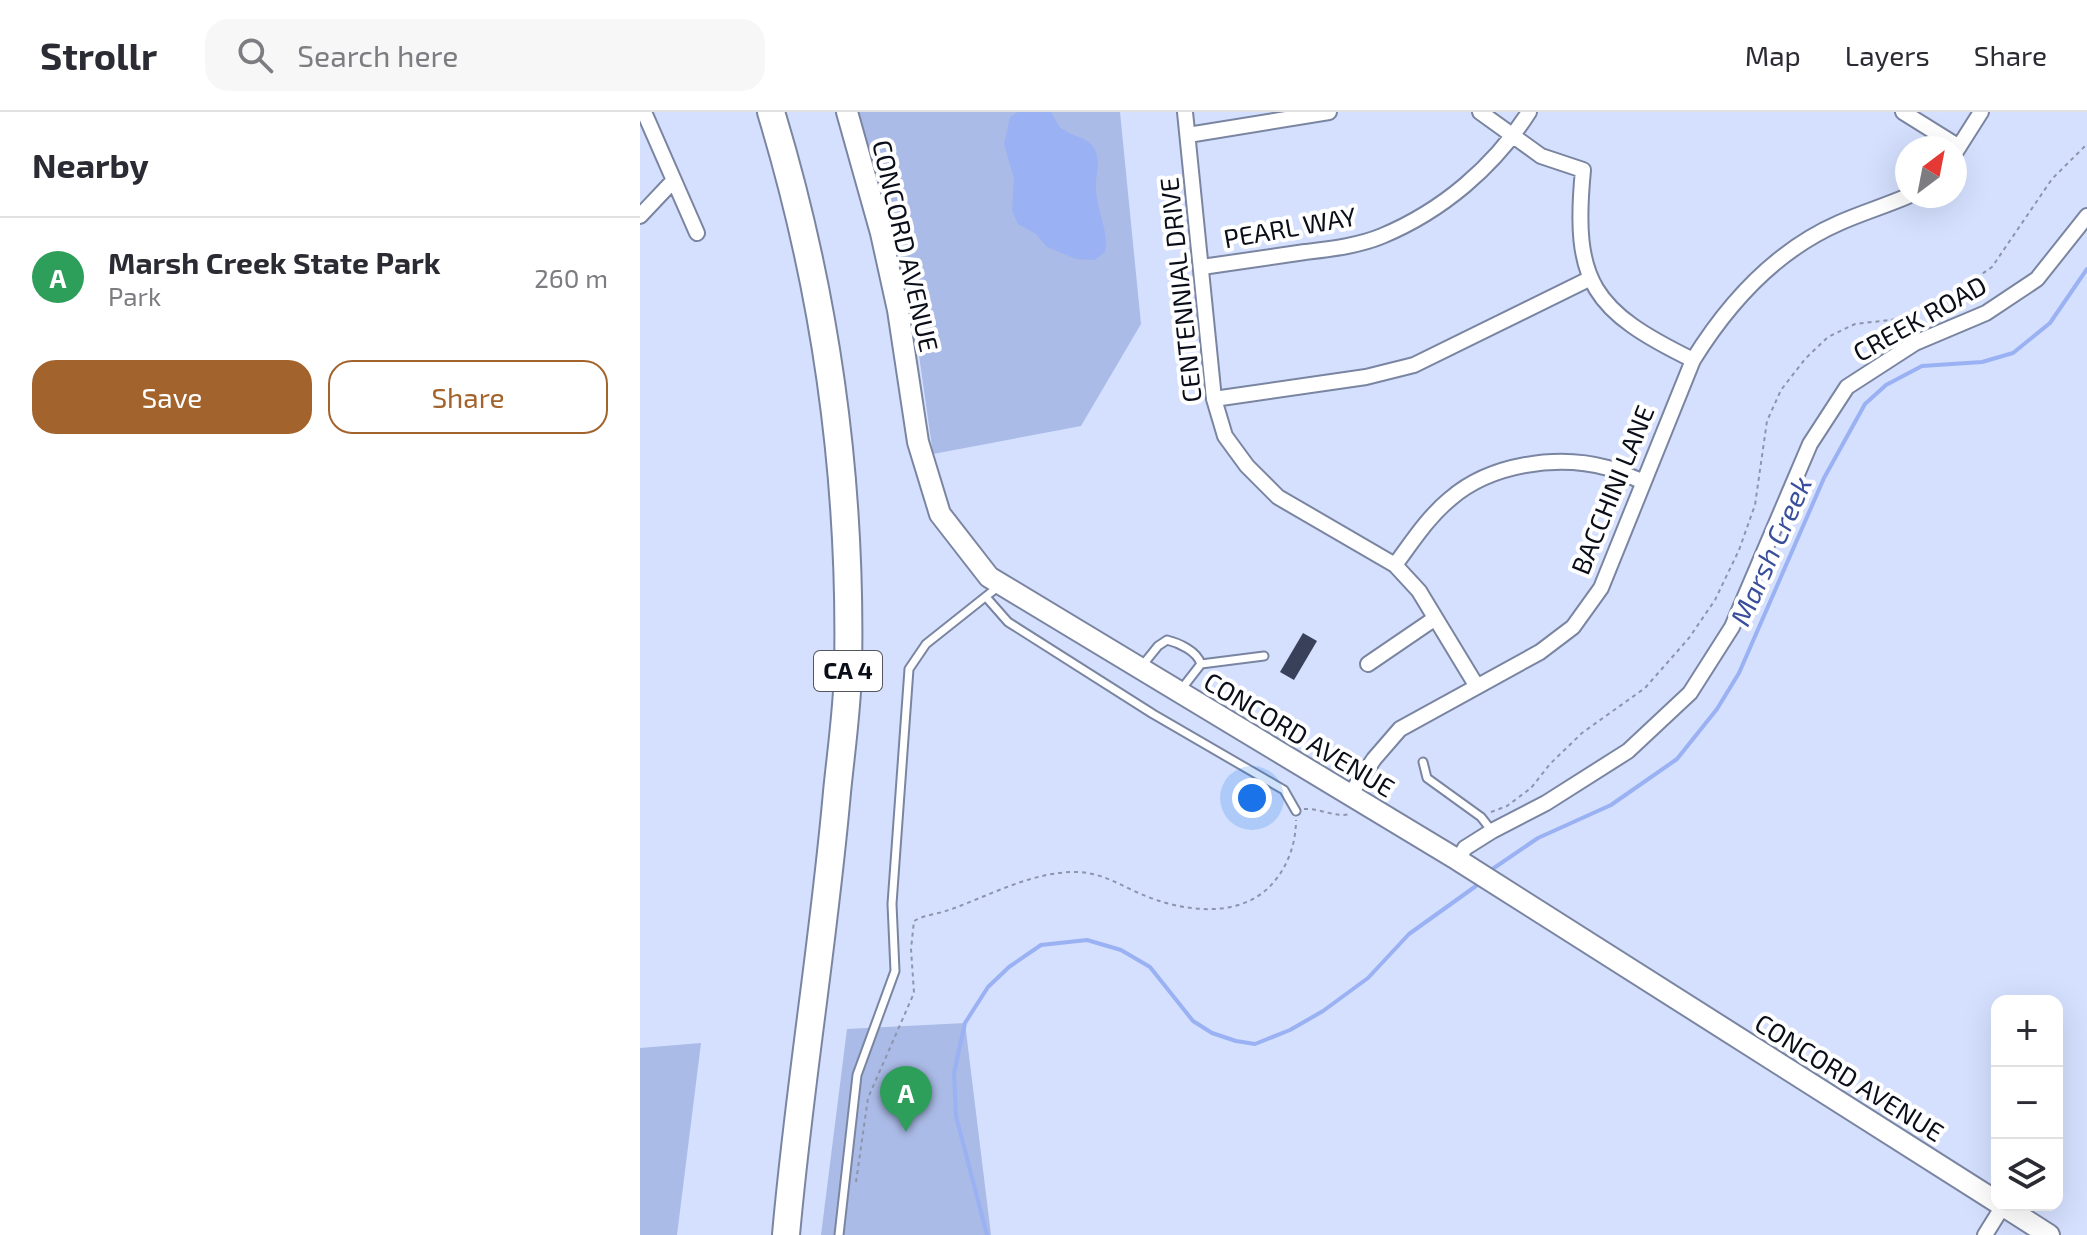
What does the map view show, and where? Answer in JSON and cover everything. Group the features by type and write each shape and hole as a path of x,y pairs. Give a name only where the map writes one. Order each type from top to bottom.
{"highway":[{"name":"CA 4","path":"771,112 799,213 826,342 843,474 848,600 848,675 830,870 786,1235"}],"street":[{"path":"644,112 697,233"},
{"name":"CONCORD AVENUE","path":"847,112 881,233 898,310 918,442 940,514 989,577 993,591 1139,669 1351,804 1458,860 1991,1198"},
{"name":"CENTENNIAL DRIVE","path":"1185,112 1214,399 1225,436 1247,466 1278,497 1395,565 1419,591 1476,685"},
{"path":"1188,135 1329,112"},
{"path":"1480,112 1541,156 1583,170 1580,234 1589,279 1607,305 1629,326 1693,360"},
{"name":"PEARL WAY","path":"1202,267 1346,246 1381,237 1422,216 1465,187 1513,137 1529,112"},
{"path":"1903,112 1937,136"},
{"path":"1966,136 1981,112"},
{"path":"640,216 674,180"},
{"name":"BACCHINI LANE","path":"1351,804 1374,759 1400,729 1540,652 1573,627 1601,588 1693,360 1714,326 1756,277 1792,249 1839,223 1895,201"},
{"name":"CREEK ROAD","path":"1458,860 1465,848 1546,803 1628,751 1690,693 1732,627 1810,444 1847,387 1915,343 1986,313 2037,279 2087,216"},
{"path":"1214,399 1366,377 1414,365 1589,279"},
{"path":"1395,565 1427,522 1450,498 1477,479 1539,463 1571,462 1607,468 1642,481"},
{"path":"1368,664 1434,619"},
{"path":"1985,1235 1997,1211"},
{"name":"CONCORD AVENUE","path":"2012,1211 2049,1235"}],"lane":[{"path":"839,1235 857,1075 895,971 892,904 909,669 926,644 993,591 1008,622 1153,714 1284,790 1296,811"},
{"path":"1139,669 1167,640 1192,652 1201,664"},
{"path":"1178,692 1201,664 1264,656"},
{"path":"1423,762 1427,778 1481,817 1492,831"}],"path":[{"path":"855,1189 868,1098 914,993 911,949 914,921 1045,873 1081,872 1112,879 1142,895 1186,907 1218,909 1241,905 1255,899 1282,872 1291,851 1296,811 1318,808 1341,816 1351,804"}],"shaded area":[{"path":"858,112 1120,112 1141,324 1081,426 933,454 909,285"},
{"path":"1018,112 1051,112 1061,128 1090,143 1096,152 1097,198 1106,244 1105,252 1094,260 1076,259 1047,247 1036,234 1018,224 1012,211 1014,179 1004,144 1010,117"},
{"path":"965,1023 991,1235 821,1235 847,1029"},
{"path":"701,1043 677,1235 640,1235 640,1048"}],"building":[{"path":"1303,633 1317,641 1294,680 1280,672"}],"waterway":[{"name":"Marsh Creek","path":"1491,870 1538,838 1611,805 1677,759 1717,709 1739,673 1824,478 1865,404 1886,385 1922,366 1982,362 2013,353 2050,323 2087,269"},
{"name":"Marsh Creek","path":"987,1235 956,1116 954,1073 965,1023 988,987 1009,967 1041,945 1087,940 1121,950 1150,967 1193,1021 1212,1033 1255,1044 1290,1030 1323,1011 1368,978 1409,934 1476,886"}],"place":[{"name":"Marsh Creek State Park","path":"906,1132"}]}
